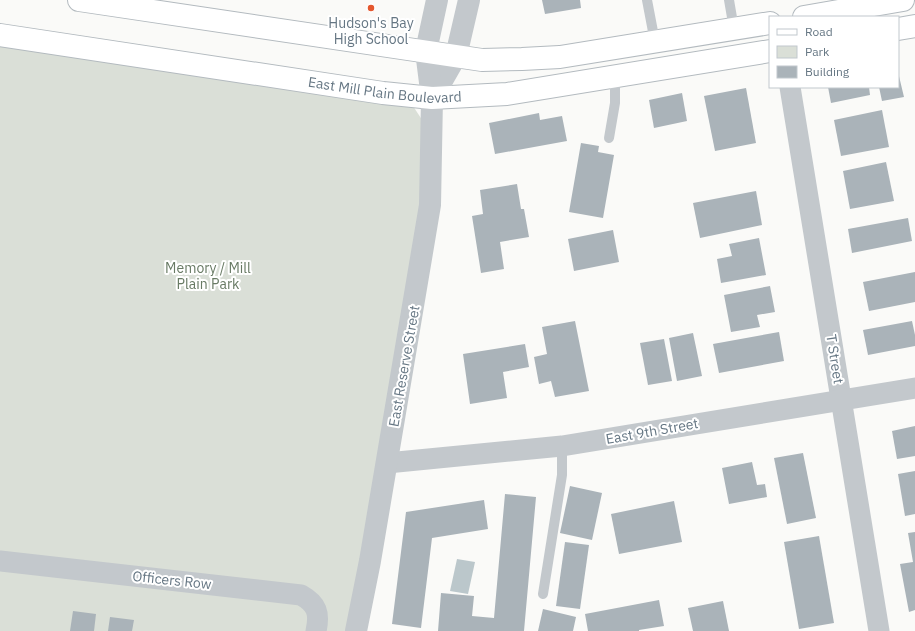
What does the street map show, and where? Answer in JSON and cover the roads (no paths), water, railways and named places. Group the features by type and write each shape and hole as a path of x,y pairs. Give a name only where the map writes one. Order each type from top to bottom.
{"main road":[{"path":"79,0 482,60 560,57 769,23"},
{"path":"807,16 842,5 903,0"},
{"path":"899,29 915,26"},
{"name":"East Mill Plain Boulevard","path":"0,35 376,92 432,98 507,94 769,51"}],"street":[{"name":"East Reserve Street","path":"356,631 387,463 430,204 432,98 426,51 437,0"},
{"name":"East Reserve Street","path":"432,98 456,56 468,0"},
{"name":"T Street","path":"790,88 879,631"},
{"name":"East 9th Street","path":"387,463 562,446 915,388"},
{"name":"Officers Row","path":"0,561 301,595 310,600 317,610 318,624 316,631"}],"lane":[{"path":"648,0 655,42"},
{"path":"728,0 734,29"},
{"path":"609,138 615,103 615,77"},
{"path":"543,594 562,475 562,446"}],"place":[{"name":"Hudson's Bay High School","path":"371,8"}],"park label":[{"name":"Memory / Mill Plain Park","path":"208,276"}]}
